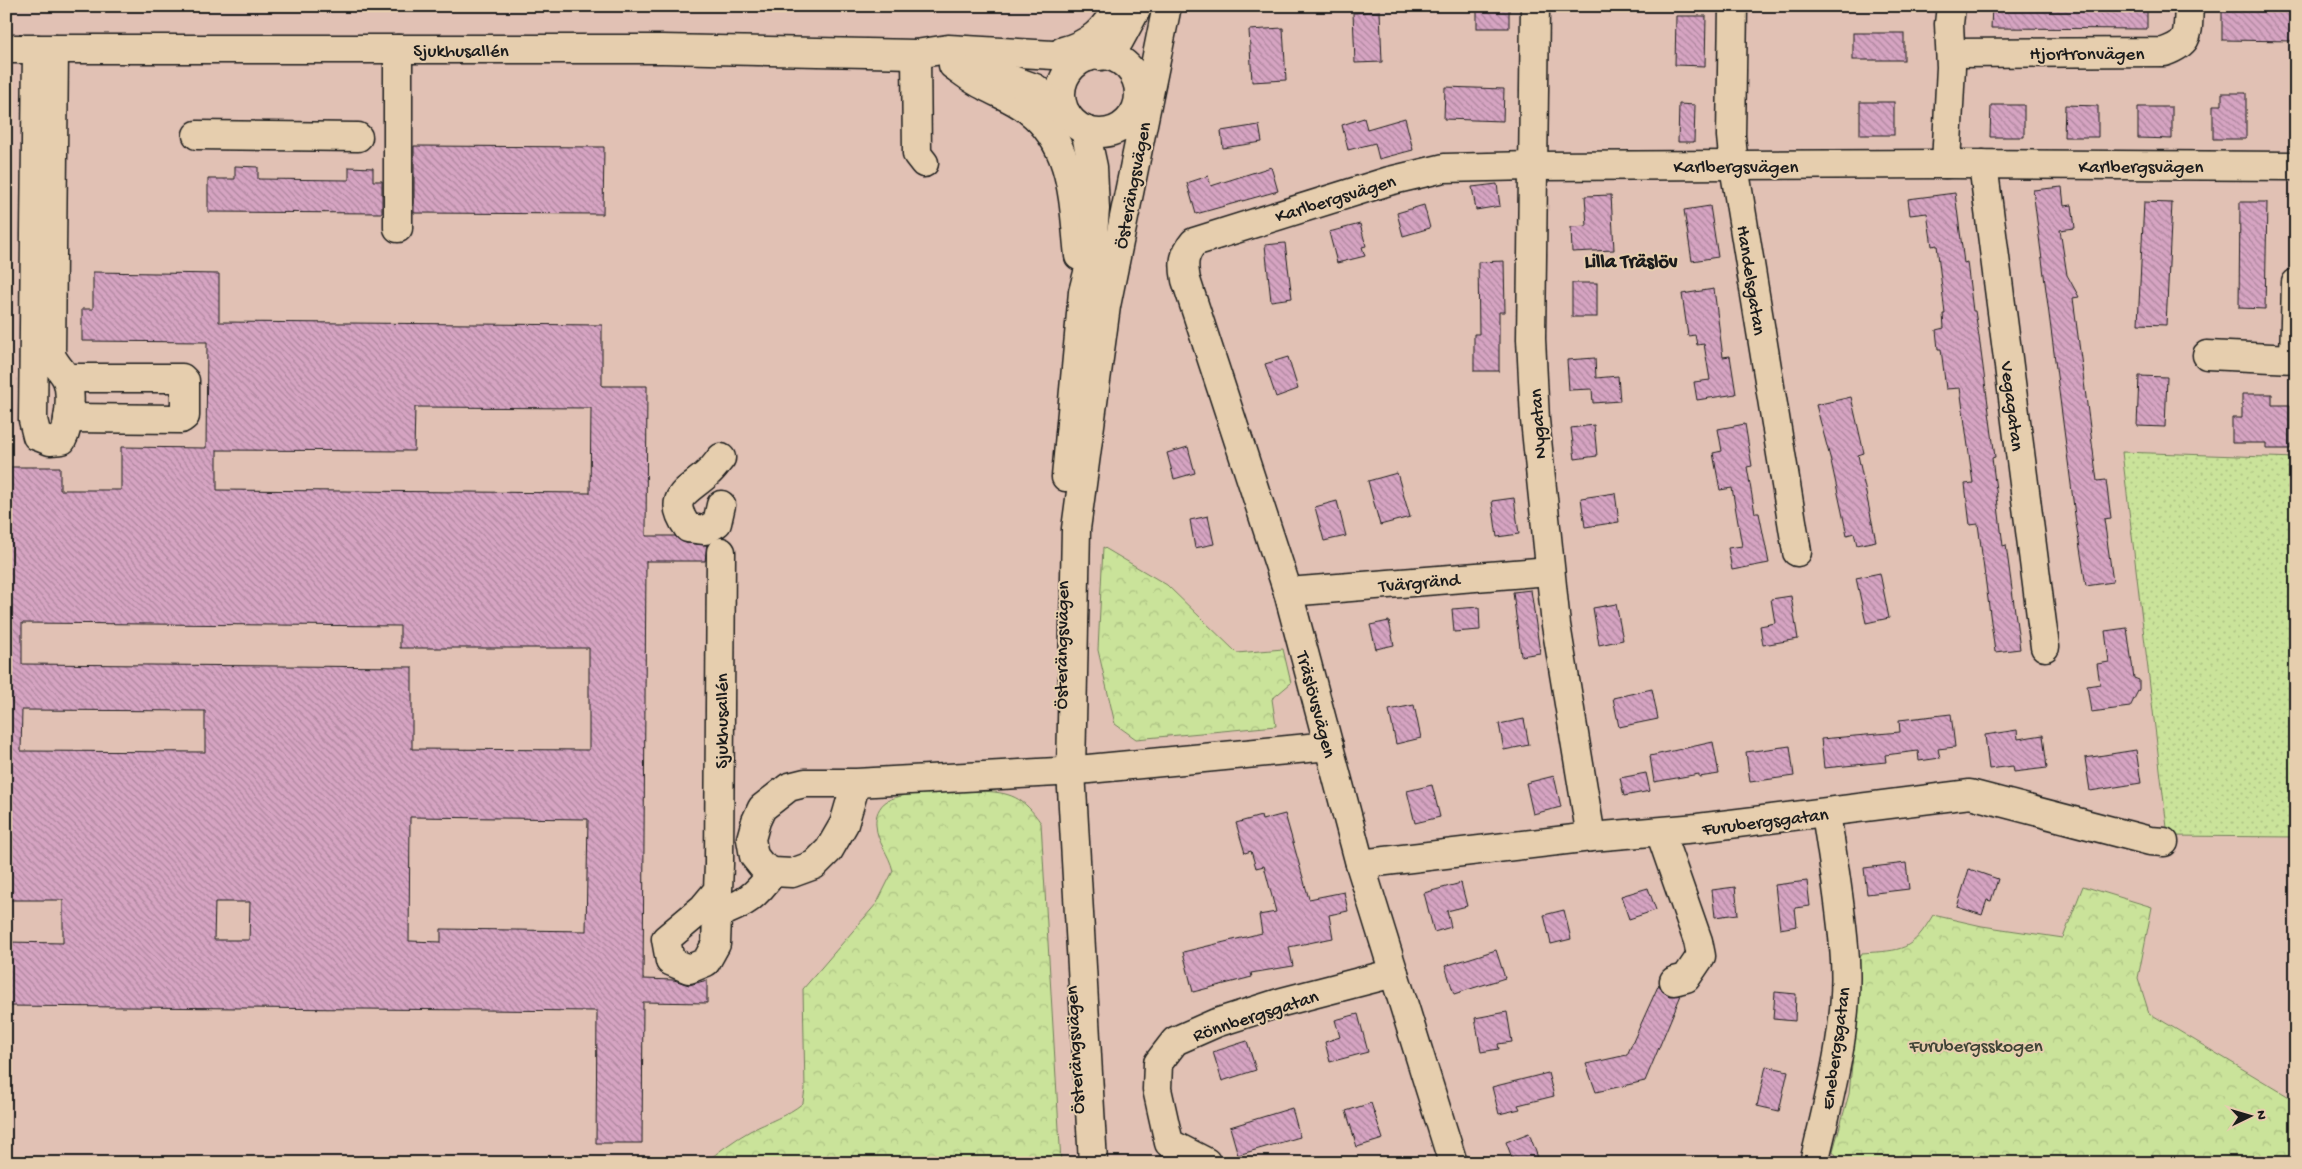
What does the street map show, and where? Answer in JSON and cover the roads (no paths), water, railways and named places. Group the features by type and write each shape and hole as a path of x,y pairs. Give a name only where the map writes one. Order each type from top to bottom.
{"street":[{"path":"1046,55 1074,48 1095,38 1103,30 1117,6"},
{"path":"1076,122 1062,100 1063,82 1073,67 1119,42 1138,6"},
{"name":"Nygatan","path":"1535,6 1531,339 1534,420 1556,625 1592,837"},
{"name":"Handelsgatan","path":"1733,6 1731,136 1734,166 1797,552"},
{"path":"1946,164 1951,6"},
{"name":"Hjortronvägen","path":"1951,53 2164,52 2180,46 2187,36 2189,6"},
{"name":"Österängsvägen","path":"1093,1163 1064,772 1076,529 1106,306 1166,9"},
{"name":"Sjukhusallén","path":"6,49 662,49 916,54"},
{"path":"46,49 51,355 55,365 67,378 68,418 68,428 62,440 50,441 37,436 33,420 46,49"},
{"path":"398,49 398,228"},
{"path":"948,49 1115,58 1127,66 1136,79 1135,105 1126,123 1111,132 1093,133 1076,122 1035,88 986,70 953,65 916,54 948,49"},
{"path":"916,54 917,154 924,163"},
{"name":"Österängsvägen","path":"1106,306 1109,217 1118,165 1135,105 1155,64"},
{"path":"953,65 983,86 1028,109 1044,123 1064,155 1070,174 1083,292"},
{"name":"Österängsvägen","path":"1076,122 1093,167 1095,209 1091,261 1083,292 1064,513 1064,772 1080,1163"},
{"path":"197,136 358,137"},
{"name":"Karlbergsvägen","path":"1189,248 1194,242 1210,235 1425,171 1483,166 1946,164 2296,166"},
{"name":"Vegagatan","path":"1983,164 2045,647"},
{"name":"Träslövsvägen","path":"1189,248 1183,264 1186,280 1288,592 1360,864 1453,1163"},
{"path":"2206,356 2294,358 2296,283"},
{"path":"67,378 182,378 185,381 184,416 181,419 68,418"},
{"path":"721,458 709,473 687,488 680,498 679,515 688,528 705,530 717,523 721,505"},
{"name":"Sjukhusallén","path":"721,552 717,902 739,906 758,893 773,872"},
{"name":"Tvärgränd","path":"1288,592 1550,571"},
{"path":"856,783 844,824 829,850 814,865 792,873 773,872 762,866 754,856 751,839 762,808 789,787 805,783 856,783 1064,772 1329,746"},
{"name":"Furubergsgatan","path":"1360,864 1592,837 1660,832 1970,794 2150,841 2164,842"},
{"name":"Enebergsgatan","path":"1814,1163 1830,1094 1843,1018 1845,961 1826,812"},
{"path":"1660,832 1698,941 1701,956 1686,978 1674,982"},
{"name":"Rönnbergsgatan","path":"1206,1162 1169,1143 1157,1089 1158,1063 1175,1041 1216,1024 1282,1002 1394,973"}],"district":[{"name":"Lilla Träslöv","path":"1631,260"}],"park label":[{"name":"Furubergsskogen","path":"1976,1044"}]}
